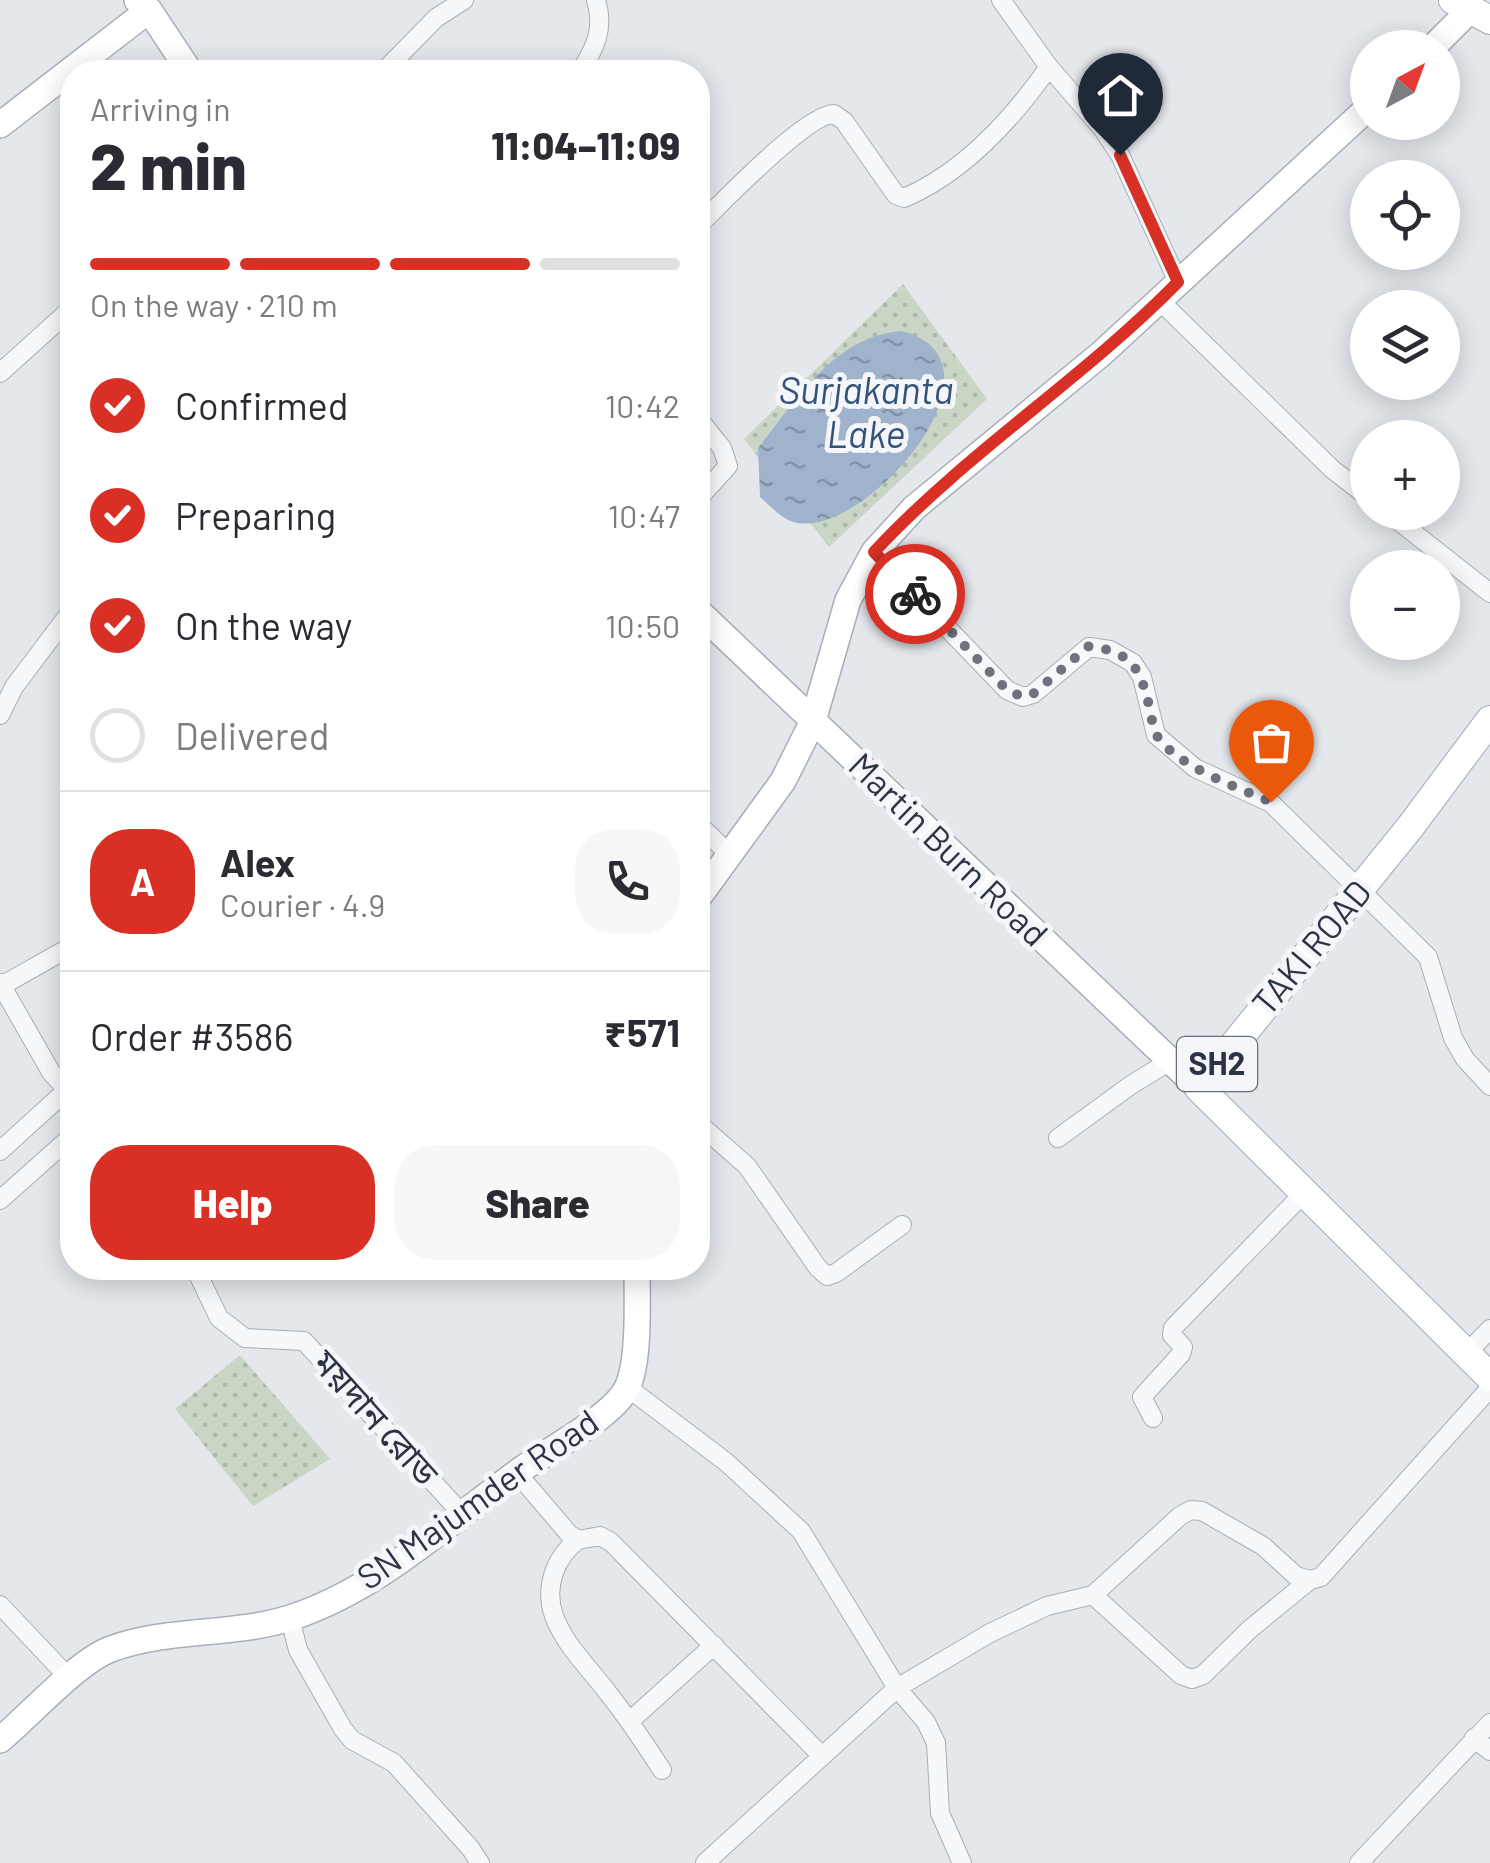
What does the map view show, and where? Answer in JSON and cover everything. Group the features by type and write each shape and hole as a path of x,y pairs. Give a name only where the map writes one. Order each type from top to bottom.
{"main road":[{"path":"79,60 149,3 183,60"},
{"path":"1450,30 1471,10"},
{"path":"0,125 60,76"},
{"path":"710,883 783,781 813,721 848,600 874,552 914,508 1160,301 1350,124"},
{"name":"Martin Burn Road","path":"710,622 1199,1088"},
{"name":"TAKI ROAD","path":"1199,1088 1362,889 1490,720"},
{"name":"SH2","path":"1199,1088 1490,1377"},
{"name":"SN Majumder Road","path":"0,1740 108,1650 290,1618 369,1580 464,1516 517,1473 606,1411 628,1386 637,1280"}],"street":[{"path":"396,60 436,18 464,0"},
{"path":"587,60 598,40 596,0"},
{"path":"1001,0 1120,155 1178,282"},
{"path":"710,215 802,128 825,114 834,114 844,121 896,195 904,198 923,190 985,141 1026,101 1049,67"},
{"path":"1160,301 1350,483"},
{"path":"0,374 60,319"},
{"path":"710,433 722,448 728,466 710,486"},
{"path":"1410,530 1490,593"},
{"path":"874,552 1007,690 1023,697 1033,694 1089,646 1110,650 1133,663 1142,677 1156,735 1195,768 1271,802 1428,957 1453,1038 1472,1068 1490,1086"},
{"path":"0,715 14,687 60,626"},
{"path":"710,836 731,856"},
{"path":"60,952 1,984 60,1082"},
{"path":"1058,1138 1170,1061"},
{"path":"0,1151 60,1101"},
{"path":"710,1134 747,1166 827,1276 902,1225"},
{"path":"0,1200 60,1147"},
{"path":"1152,1418 1142,1397 1181,1354 1183,1347 1172,1334 1173,1328 1304,1194"},
{"name":"ময়দান রোড","path":"201,1280 220,1318 245,1338 304,1342 464,1516"},
{"path":"1466,1354 1490,1329"},
{"path":"628,1386 726,1462 801,1531 897,1688 926,1722 936,1743 940,1813 962,1863"},
{"path":"1094,1595 1181,1675 1192,1679 1203,1674 1250,1629 1310,1580 1321,1577 1490,1388"},
{"path":"517,1473 578,1540"},
{"path":"705,1863 897,1688 1046,1606 1094,1595 1191,1510 1202,1511 1262,1546 1296,1576 1310,1580"},
{"path":"662,1770 553,1614 554,1565 563,1551 578,1540 600,1536 611,1542 822,1756"},
{"path":"0,1605 70,1678"},
{"path":"290,1618 298,1650 343,1730 352,1740 394,1763 472,1849 480,1863"},
{"path":"630,1720 714,1646"},
{"path":"1359,1863 1490,1723"},
{"path":"1474,1738 1490,1752"}],"green space":[{"name":"Surjakanta Lake","path":"903,284 987,399 829,547 744,439"},
{"path":"240,1355 330,1459 253,1506 175,1409"}],"water":[{"name":"Surjakanta Lake","path":"901,331 933,348 944,374 939,407 920,442 893,475 861,502 827,519 797,523 777,513 760,497 758,448 802,391 836,358 855,345"}],"way so far":[{"path":"915,594 1007,690 1023,697 1033,694 1089,646 1110,650 1133,663 1142,677 1156,735 1195,768 1271,802"}],"route":[{"path":"915,594 874,552 914,508 1101,354 1178,282 1120,155"}]}
